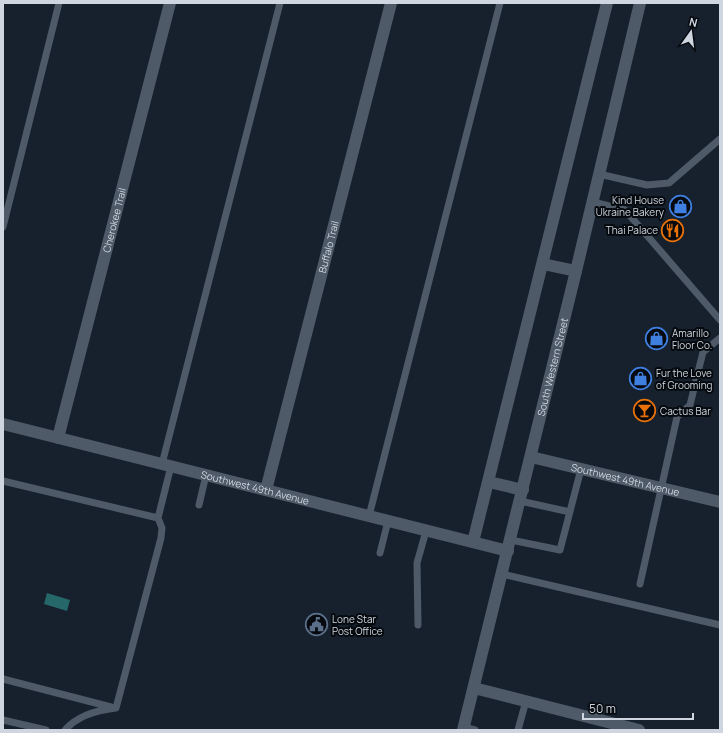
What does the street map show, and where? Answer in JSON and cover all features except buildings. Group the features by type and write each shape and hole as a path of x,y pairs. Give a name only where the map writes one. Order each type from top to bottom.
{"street":[{"name":"Cherokee Trail","path":"58,438 170,3"},
{"name":"Buffalo Trail","path":"266,490 391,3"},
{"path":"473,542 607,3"},
{"name":"South Western Street","path":"467,729 474,688 640,3"},
{"path":"543,264 576,272"},
{"name":"Southwest 49th Avenue","path":"3,424 426,531 473,542 509,545"},
{"name":"Southwest 49th Avenue","path":"531,457 720,502"},
{"path":"489,482 522,495"},
{"path":"474,688 639,730"}],"lane":[{"path":"3,227 59,3"},
{"path":"116,708 161,538 162,528 158,518 167,465 280,3"},
{"path":"369,516 500,3"},
{"path":"599,174 647,185 669,183 720,139"},
{"path":"593,202 625,210 720,320"},
{"path":"640,584 677,417 690,405 703,352 720,338"},
{"path":"509,545 560,550 580,469"},
{"path":"199,505 206,475"},
{"path":"3,481 158,518"},
{"path":"522,495 570,512"},
{"path":"380,553 388,521"},
{"path":"418,625 419,602 417,563 426,531"},
{"path":"502,574 720,625"},
{"path":"3,679 116,708"},
{"path":"518,730 526,701"},
{"path":"65,730 69,725 87,714 116,708"},
{"path":"3,720 46,730"}],"shaded area":[{"path":"47,593 70,600 67,611 44,604"}],"place":[{"name":"Kind House Ukraine Bakery","path":"680,206"},
{"name":"Thai Palace","path":"673,230"},
{"name":"Amarillo Floor Co.","path":"657,339"},
{"name":"Fur the Love of Grooming","path":"640,379"},
{"name":"Cactus Bar","path":"644,411"},
{"name":"Lone Star Post Office","path":"317,625"}]}
